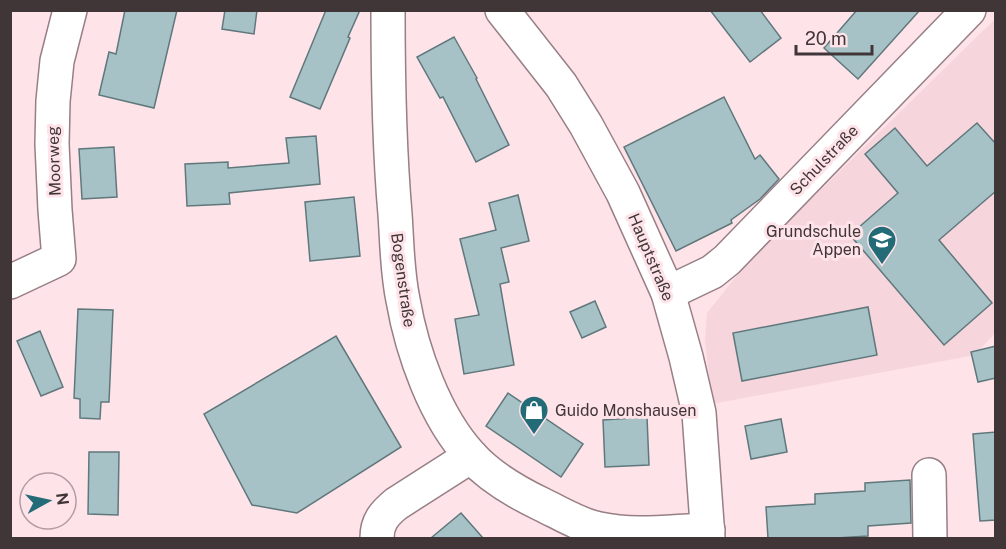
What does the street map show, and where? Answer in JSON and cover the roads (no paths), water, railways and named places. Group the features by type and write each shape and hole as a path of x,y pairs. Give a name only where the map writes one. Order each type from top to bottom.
{"street":[{"name":"Moorweg","path":"10,282 59,259 52,144 53,101 57,61 70,10"},
{"name":"Bogenstraße","path":"388,10 390,154 402,298 410,334 430,390 458,440 471,456 503,483 577,522 597,529 622,533 649,534 687,531 708,534"},
{"name":"Hauptstraße","path":"502,10 561,85 586,125 623,194 668,293 699,413 708,534"},
{"name":"Schulstraße","path":"668,293 712,272 727,260 969,10"},
{"path":"376,538 380,521 385,513 471,456"},
{"path":"929,475 930,538"}],"place":[{"name":"Grundschule Appen","path":"882,266"},
{"name":"Guido Monshausen","path":"534,436"}]}
